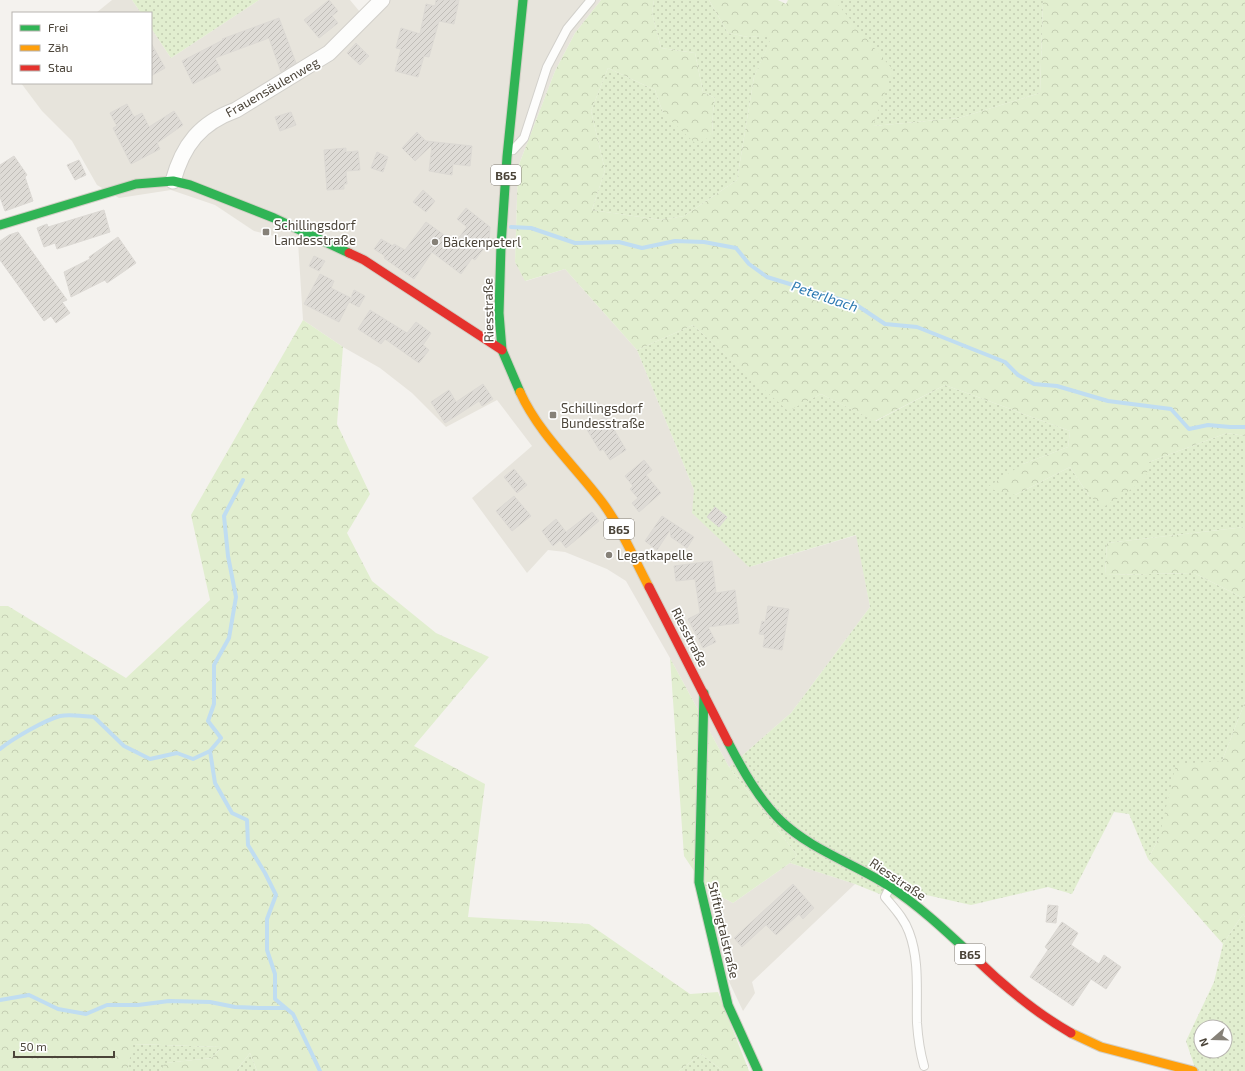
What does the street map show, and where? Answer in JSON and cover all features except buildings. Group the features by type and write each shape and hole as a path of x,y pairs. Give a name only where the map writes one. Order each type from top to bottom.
{"main road":[{"name":"Riesstraße","path":"523,0 507,157 501,246 499,313 502,350 520,392 537,422 603,503 620,530 721,729 744,770 765,802 781,820 801,836 867,873 890,888 922,912 1018,998 1044,1018 1073,1035 1096,1045 1192,1071"},
{"path":"0,225 136,184 173,181 190,185 274,218 364,260 502,350"},
{"name":"Stiftingtalstraße","path":"704,693 699,882 728,1005 758,1071"}],"street":[{"name":"Frauensäulenweg","path":"173,181 178,162 191,140 200,131 223,115 236,110 330,53 382,0"}],"lane":[{"path":"507,157 524,138 547,67 567,29 591,0"},
{"path":"890,888 885,897 902,919 909,932 913,947 916,966 919,1046 924,1066"}],"shaded area":[{"path":"112,0 132,0 140,12 97,12"},
{"path":"259,0 350,0 360,12 375,0 601,0 575,33 555,71 518,167 515,262 526,281 565,269 637,350 694,490 749,567 857,535 870,607 791,713 729,767 626,581 607,569 565,552 548,550 527,573 472,498 532,446 497,400 446,427 412,393 380,368 343,347 303,320 298,242 254,231 215,205 171,190 119,198 97,185 72,141 42,111 22,84 152,84 152,30 171,58"},
{"path":"790,863 855,884 752,982 755,993 743,1011 724,971 706,889 733,903"}],"green space":[{"path":"132,0 259,0 171,58 152,30 152,12 140,12"},
{"path":"601,0 654,0 652,13 661,48 695,53 703,92 715,98 712,135 697,145 663,113 655,90 608,68 591,111 605,170 592,210 661,220 684,216 737,180 754,77 772,36 748,37 728,33 709,0 778,0 786,4 788,0 834,0 893,70 873,126 959,118 1040,93 1043,0 1245,0 1245,436 1227,433 1149,462 1146,479 1105,506 1089,496 1070,467 1015,495 986,488 1023,464 1068,447 1070,431 945,385 875,421 821,394 788,411 693,325 637,350 565,269 525,281 515,262 518,167 555,71 575,33"},
{"path":"654,0 709,0 728,33 748,37 773,35 754,77 737,180 684,216 661,220 592,210 605,170 591,111 608,68 655,90 663,113 712,135 715,98 703,92 695,53 661,48 652,13"},
{"path":"834,0 1043,0 1040,93 959,118 873,126"},
{"path":"303,320 343,347 337,424 370,494 347,533 372,581 436,633 489,657 414,746 485,784 468,917 589,924 690,994 718,992 749,1071 723,1071 701,1054 679,1071 257,1071 250,1053 236,1071 160,1071 165,1063 212,1058 221,1047 133,1044 127,1071 0,1071 0,606 8,606 126,678 210,600 191,515"},
{"path":"693,325 788,410 821,394 876,421 945,385 1070,431 1068,447 1023,464 1015,495 1070,467 1089,496 1149,462 1227,433 1245,436 1245,527 1107,543 1105,575 1194,573 1245,599 1245,702 1222,761 1159,838 1148,859 1129,814 1114,812 1072,894 1048,887 971,905 922,894 892,899 855,884 790,863 797,855 729,767 791,713 870,607 856,535 749,567 692,513 694,490 637,350"},
{"path":"1245,527 1245,599 1194,573 1105,575 1107,543"},
{"path":"670,658 729,767 797,855 790,863 733,903 706,889 684,856"},
{"path":"1245,702 1245,917 1243,914 1223,944 1148,859 1159,838 1176,764 1222,761"},
{"path":"1243,914 1245,917 1245,1071 1196,1071 1186,1041 1193,1026 1193,1059 1233,1059 1233,1019 1196,1019 1214,982 1223,944"},
{"path":"132,1044 221,1047 212,1058 166,1063 160,1071 127,1071"},
{"path":"250,1053 257,1071 236,1071"},
{"path":"701,1054 723,1071 679,1071"}],"waterway":[{"name":"Peterlbach","path":"511,227 531,228 575,243 619,242 642,248 675,241 704,242 736,248 749,264 767,277 855,304 885,324 917,327 1005,362 1018,375 1034,384 1057,386 1108,401 1171,409 1189,429 1208,425 1245,427"},
{"path":"0,749 20,735 46,721 64,715 72,715 94,717 124,746 150,759 177,753 193,759 210,751 221,738 208,721 214,704 214,665 229,638 236,597 228,556 224,516 243,480"},
{"path":"210,751 215,783 232,813 247,820 248,845 276,895 267,919 267,950 275,974 275,999 293,1014 320,1071"},
{"path":"0,1000 29,995 58,1009 86,1014 107,1005 138,1005 169,1001 210,1002 235,1007 285,1008"}],"traffic: fast":[{"path":"520,392 502,350 499,313 501,246 507,157 523,0"},
{"path":"0,225 136,184 173,181 190,185 274,218 349,253"},
{"path":"704,693 699,882 728,1005 758,1071"},
{"path":"728,742 758,793 780,820 792,831 805,840 901,894 934,921 977,960"}],"traffic: slow":[{"path":"520,392 537,422 547,436 592,489 609,512 649,587"},
{"path":"1071,1033 1101,1047 1193,1071"}],"traffic: jam":[{"path":"349,253 364,260 502,350"},
{"path":"649,587 728,742"},
{"path":"977,960 1022,1000 1071,1033"}],"place":[{"name":"Schillingsdorf Landesstraße","path":"266,232"},
{"name":"Bäckenpeterl","path":"435,242"},
{"name":"Schillingsdorf Bundesstraße","path":"553,415"},
{"name":"Legatkapelle","path":"609,555"}]}
